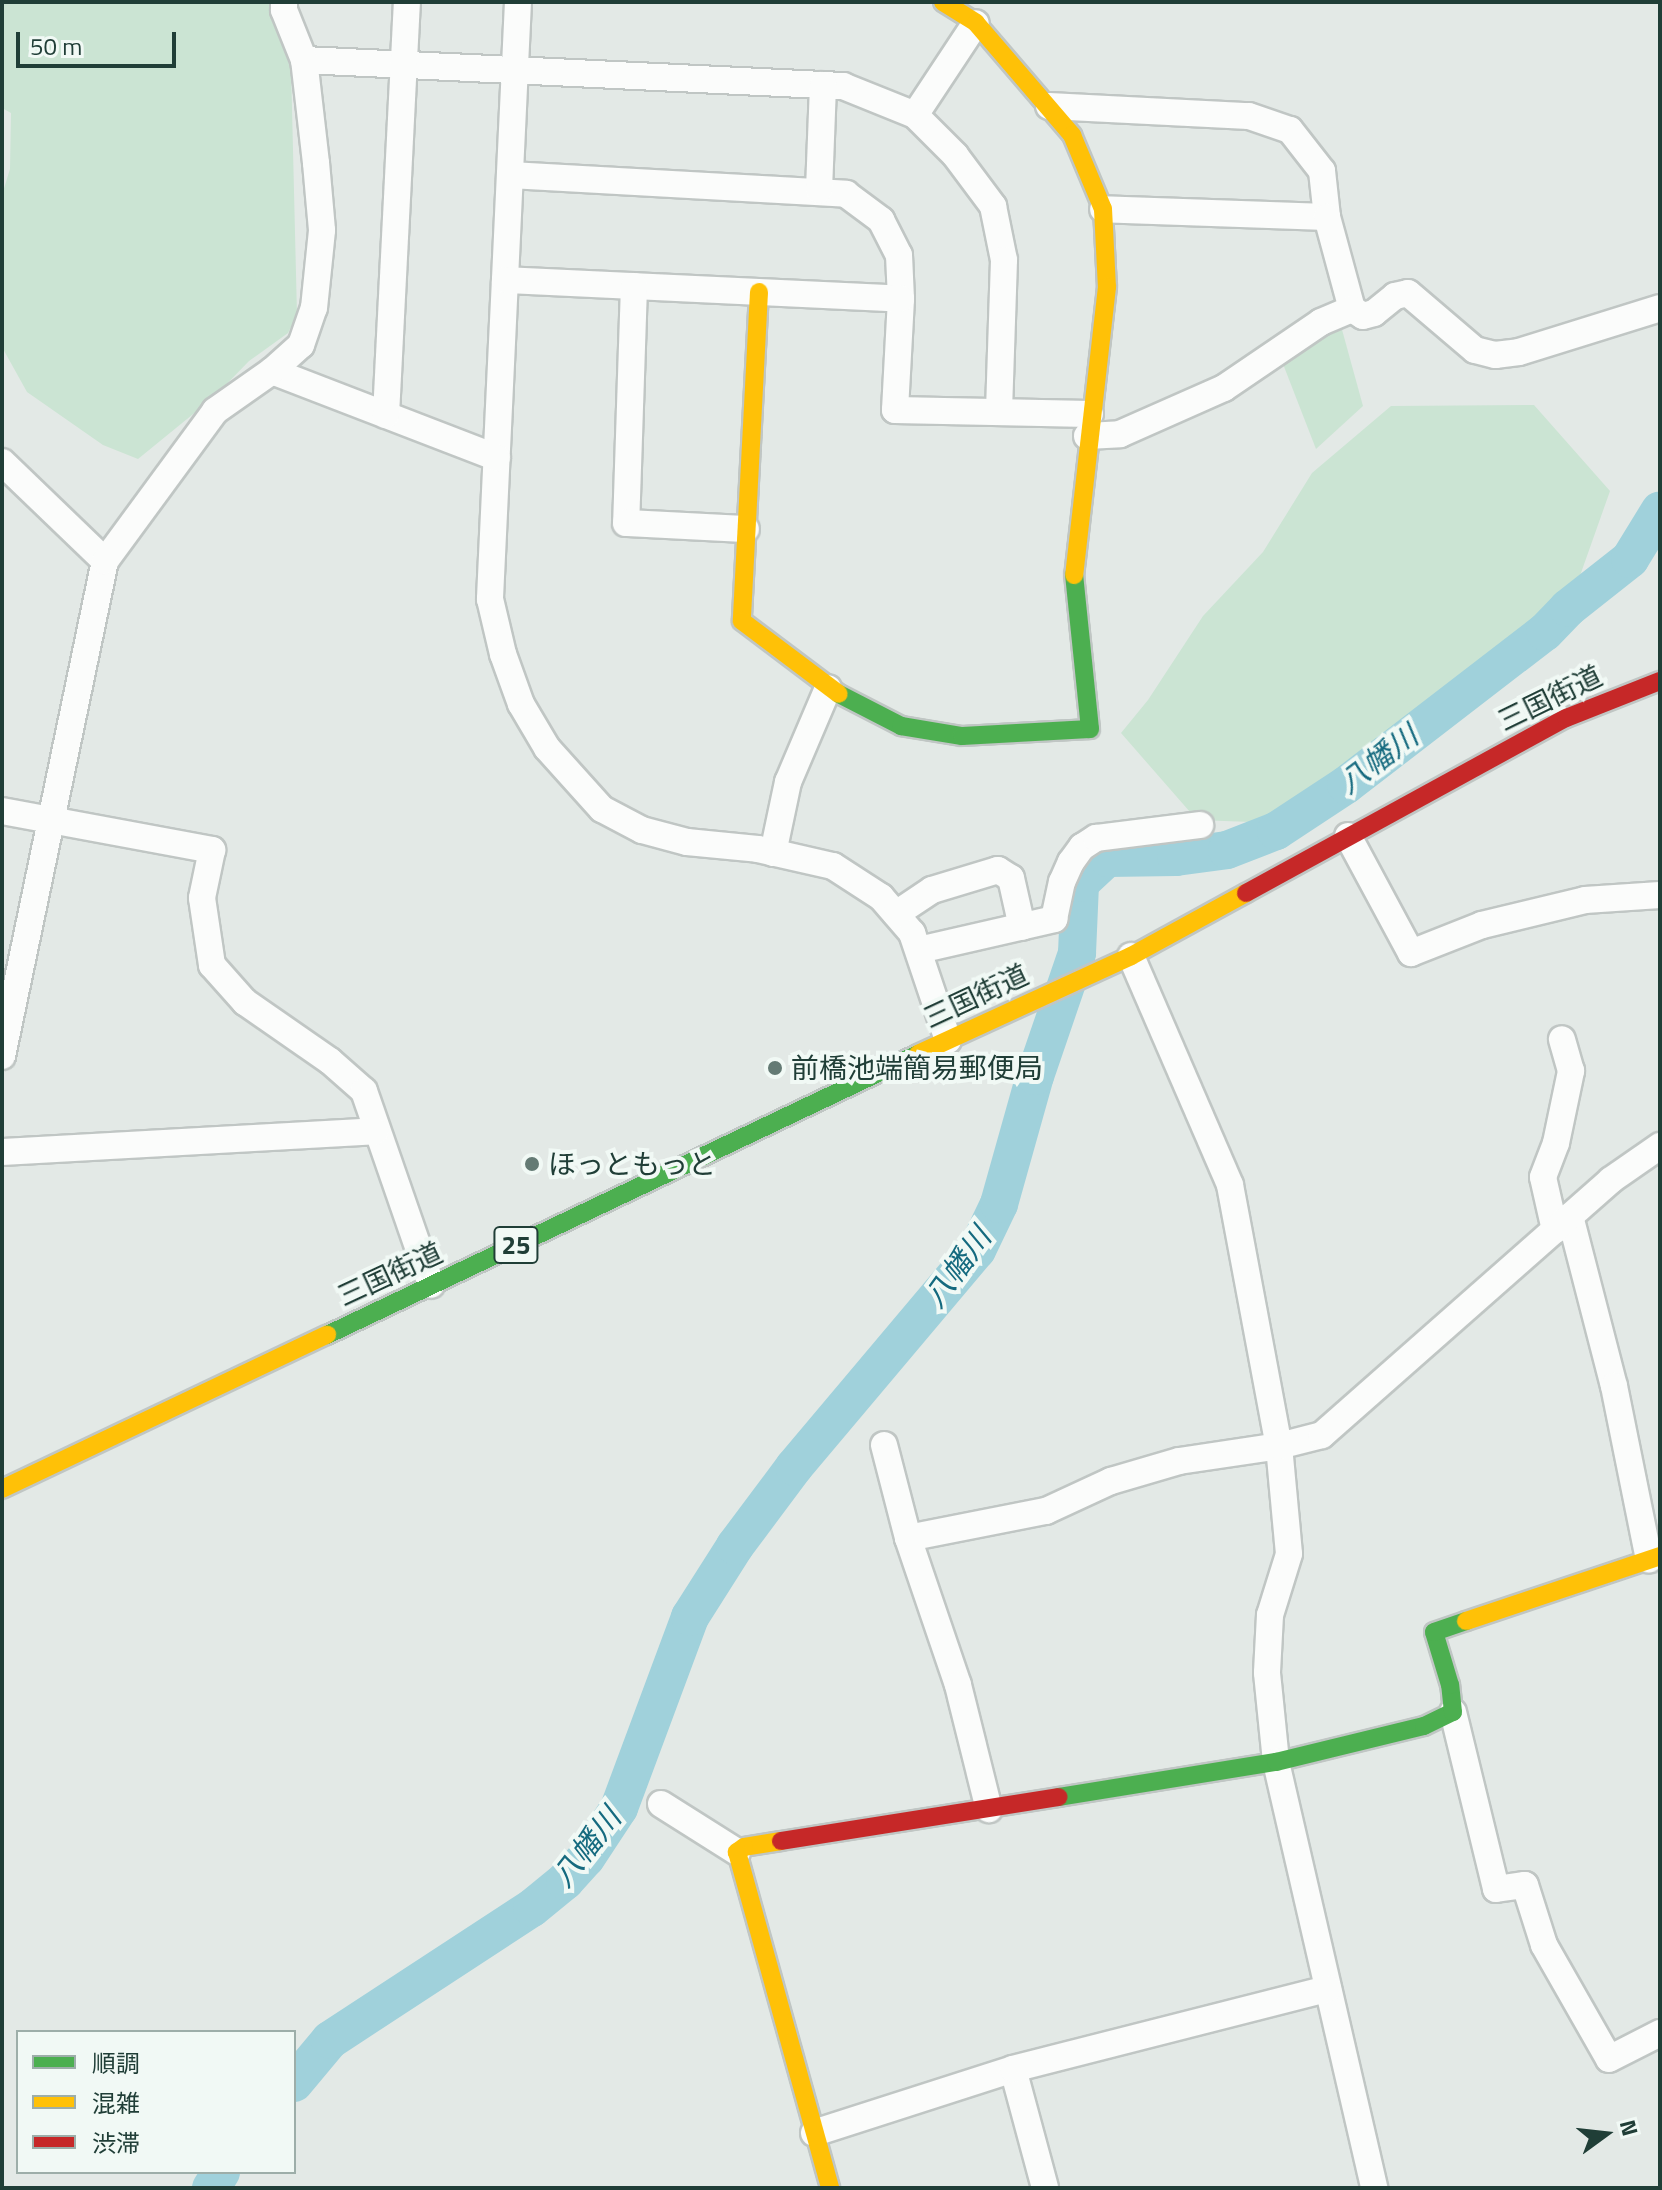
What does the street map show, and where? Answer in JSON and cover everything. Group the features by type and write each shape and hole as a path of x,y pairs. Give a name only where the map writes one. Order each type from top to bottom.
{"street":[{"path":"2,1056 105,561 215,411 272,371 301,345 314,308 322,230 304,60 284,10 284,2"},
{"path":"386,415 407,2"},
{"path":"518,2 490,599 503,654 521,704 547,748 602,809 642,830 687,842 773,853 833,866 881,897 912,933 948,1040"},
{"path":"759,292 742,621 828,688 901,726 962,736 1090,729 1073,566 1107,287 1103,209 1072,135 976,23 943,2"},
{"path":"915,115 976,23"},
{"path":"304,60 843,86 915,115 955,155 993,206 1004,260 999,412"},
{"path":"819,190 823,85"},
{"path":"1049,106 1249,116 1290,130 1322,171 1327,217 1352,309 1363,316 1374,313 1395,296 1408,293 1475,350 1495,355 1519,352 1660,308"},
{"path":"510,175 819,190 846,194 881,220 899,255 901,299 895,410 999,412 1088,425 1120,434 1224,388 1321,322 1352,309"},
{"path":"1103,209 1327,217"},
{"path":"505,280 901,299"},
{"path":"634,286 626,523 746,529"},
{"path":"272,371 497,458"},
{"path":"2,462 105,561"},
{"name":"三国街道","path":"2,1489 1131,956 1566,718 1660,681"},
{"path":"773,853 788,782 828,688"},
{"path":"2,811 212,850 202,898 212,965 245,1002 330,1061 364,1091 375,1131 431,1285"},
{"path":"919,950 1054,919 1062,882 1071,862 1082,847 1096,838 1200,825"},
{"path":"1348,836 1411,953 1482,925 1585,900 1660,895"},
{"path":"896,914 932,890 998,870 1011,878 1022,927"},
{"path":"1131,956 1230,1185 1279,1446 1289,1554 1270,1615 1267,1673 1276,1762 1374,2188"},
{"path":"1562,1039 1571,1071 1556,1143 1543,1177 1563,1223 1614,1386 1655,1558 1434,1632 1450,1685 1453,1712 1496,1889 1525,1885 1544,1945 1609,2059 1660,2033"},
{"path":"2,1152 375,1131"},
{"path":"908,1538 1046,1511 1111,1481 1179,1461 1279,1446 1322,1435 1611,1180 1660,1146"},
{"path":"884,1445 908,1538 958,1685 989,1809"},
{"path":"737,1852 744,1847 1276,1762 1424,1726 1453,1712"},
{"path":"661,1804 737,1852 830,2188"},
{"path":"814,2133 1013,2069 1328,1989"},
{"path":"1013,2069 1045,2188"}],"green space":[{"path":"2,2 281,2 290,25 297,315 288,333 249,361 214,397 138,459 103,445 27,392 2,347 2,195 10,169 11,113 2,108"},
{"path":"1341,326 1363,406 1316,449 1283,364 1320,332"},
{"path":"1534,405 1610,491 1576,587 1493,662 1405,716 1306,824 1197,820 1121,733 1148,700 1203,616 1263,552 1312,473 1391,406"}],"waterway":[{"name":"八幡川","path":"296,2081 330,2040 532,1908 565,1881 586,1858 619,1808 690,1617 735,1546 794,1467 977,1250 999,1204 1035,1076 1077,953 1080,883 1107,858 1176,857 1227,850 1276,831 1346,785 1545,632 1568,608 1630,559 1660,510"},
{"name":"八幡川","path":"211,2188 220,2174"}],"traffic: fast":[{"path":"839,694 901,726 962,736 1090,729 1074,575"},
{"path":"327,1335 918,1054"},
{"path":"1059,1797 1276,1762 1424,1726 1453,1712 1450,1685 1434,1632 1466,1621"}],"traffic: slow":[{"path":"943,2 976,23 1072,135 1103,209 1107,287 1074,575"},
{"path":"759,292 742,621 839,694"},
{"path":"918,1054 1131,956 1246,893"},
{"path":"2,1489 327,1335"},
{"path":"1466,1621 1660,1556"},
{"path":"781,1841 744,1847 737,1852 830,2188"}],"traffic: jam":[{"path":"1246,893 1566,718 1660,681"},
{"path":"781,1841 1059,1797"}],"place":[{"name":"前橋池端簡易郵便局","path":"775,1068"},
{"name":"ほっともっと","path":"532,1164"}]}
